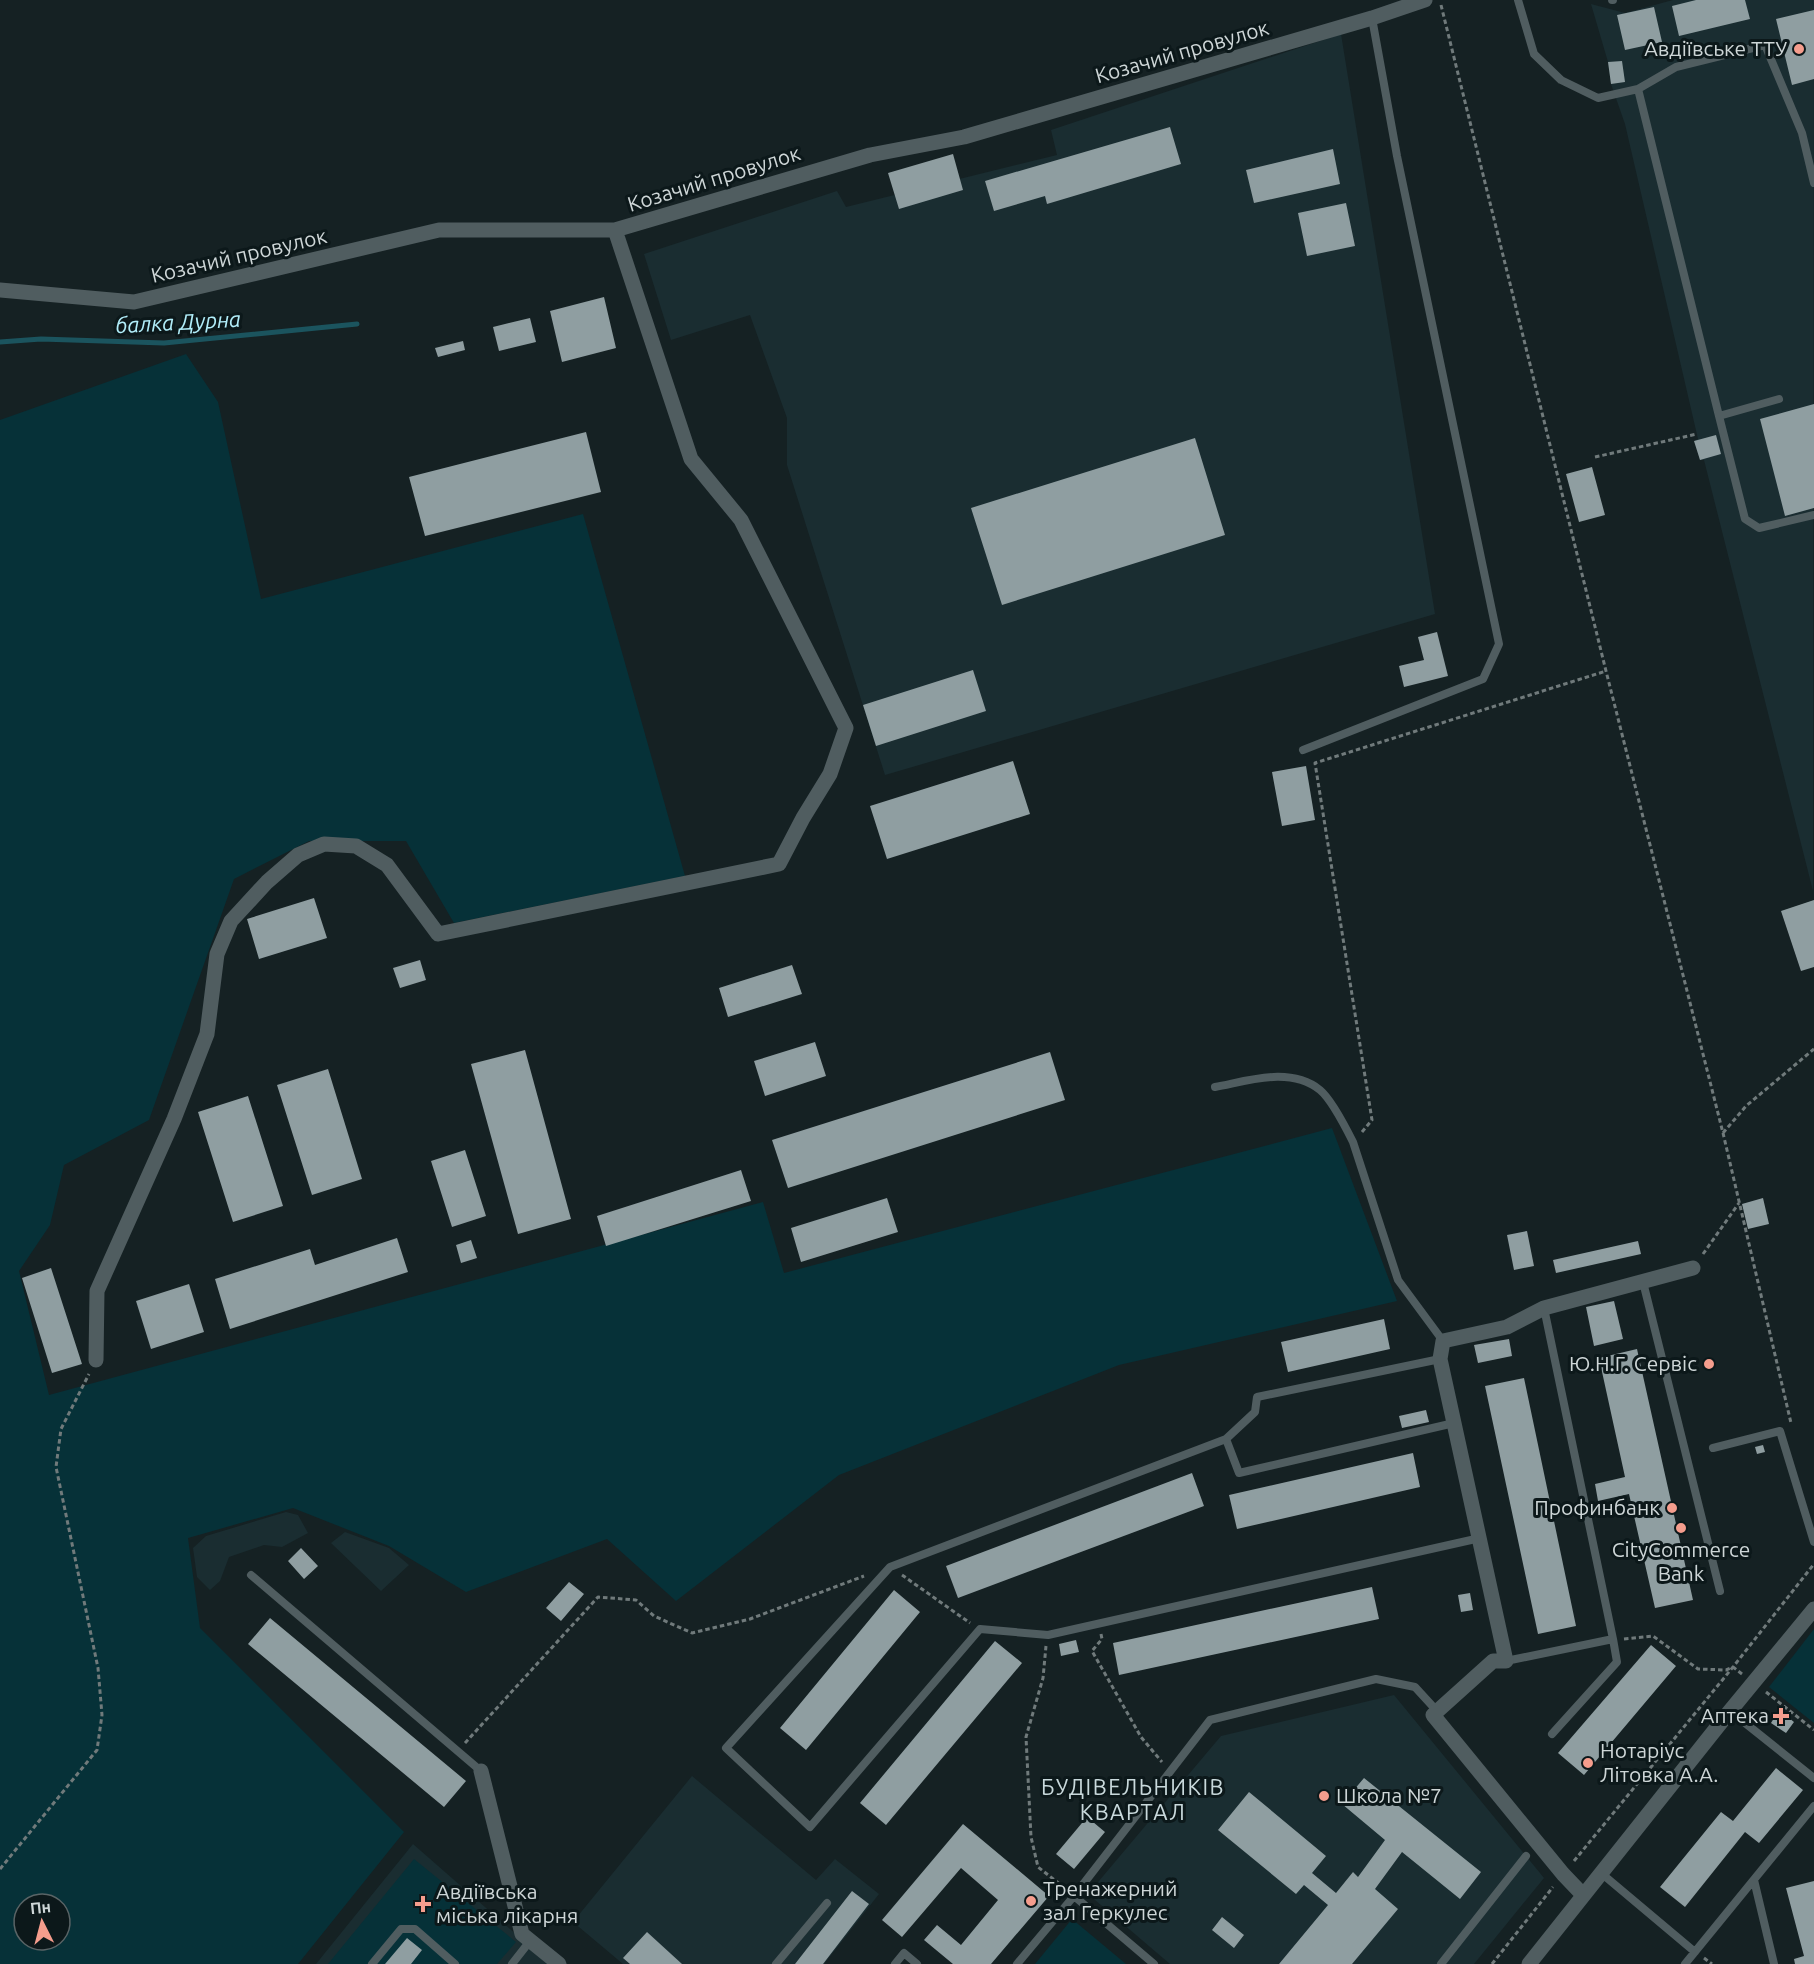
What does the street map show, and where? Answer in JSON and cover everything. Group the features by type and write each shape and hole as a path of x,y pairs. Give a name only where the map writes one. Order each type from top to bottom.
{"street":[{"name":"Козачий провулок","path":"0,290 134,302 439,230 615,230 870,155 964,137 1372,18 1425,0"},
{"path":"96,1360 97,1292 174,1119 207,1035 218,954 231,921 267,882 298,855 324,844 356,846 387,865 438,934 779,864 830,774 846,728 741,520 691,459 615,230"},
{"path":"1583,1895 1563,1874 1433,1715 1493,1661 1506,1661 1440,1359 1443,1341 1507,1327 1544,1308 1693,1268"},
{"path":"1529,1964 1814,1609"},
{"path":"481,1771 522,1934 559,1964"}],"lane":[{"path":"1518,0 1534,54 1561,80 1598,98 1638,89 1676,67 1765,45 1802,133 1814,183"},
{"path":"1302,750 1483,679 1499,644 1397,156 1372,18"},
{"path":"1638,89 1745,519 1759,528 1814,515"},
{"path":"1719,416 1779,399"},
{"path":"1215,1087 1279,1076 1299,1079 1320,1090 1342,1121 1353,1142 1398,1280 1443,1341"},
{"path":"1643,1282 1720,1591"},
{"path":"1544,1308 1617,1662 1552,1734"},
{"path":"1440,1359 1257,1397 1255,1412 1226,1439 890,1567 726,1748 810,1827 980,1629 1048,1635 1480,1538"},
{"path":"1226,1439 1239,1473 1454,1423"},
{"path":"1713,1448 1780,1431 1814,1542"},
{"path":"251,1575 481,1771"},
{"path":"1506,1661 1613,1640"},
{"path":"1017,1964 1074,1896 1210,1720 1376,1679 1415,1688 1437,1711"},
{"path":"1730,1711 1814,1779"},
{"path":"1685,1964 1814,1806"},
{"path":"1442,1964 1526,1856"},
{"path":"1601,1873 1695,1952"},
{"path":"1754,1880 1774,1964"},
{"path":"1074,1896 1154,1964"},
{"path":"776,1964 826,1903"},
{"path":"372,1964 401,1929 415,1929 455,1964"},
{"path":"512,1964 530,1941"},
{"path":"895,1964 904,1953 917,1964"}],"path":[{"path":"1440,0 1606,671 1724,1133 1791,1424"},
{"path":"1595,458 1697,434"},
{"path":"1353,1142 1372,1120 1315,763 1606,671"},
{"path":"1724,1133 1746,1106 1814,1049"},
{"path":"1693,1268 1739,1203"},
{"path":"0,1869 97,1750 102,1715 98,1668 56,1467 61,1429 96,1360"},
{"path":"1492,1964 1814,1564"},
{"path":"457,1751 598,1597 636,1600 654,1616 692,1633 750,1619 890,1567 980,1629"},
{"path":"1098,1624 1102,1639 1092,1651 1141,1737 1170,1771"},
{"path":"1048,1635 1043,1677 1026,1737 1031,1837 1038,1867 1074,1896"},
{"path":"1613,1640 1653,1636 1698,1669 1726,1670 1733,1667"},
{"path":"1733,1667 1814,1730"}],"shaded area":[{"path":"1673,0 1814,0 1813,891 1704,460 1700,460 1694,441 1698,439 1625,124 1611,84 1608,62 1591,4 1625,13"},
{"path":"1341,34 1435,614 885,775 787,465 787,418 750,315 671,340 644,254 837,191 846,207 1057,155 1051,130"},
{"path":"186,354 218,402 261,599 583,514 685,876 454,923 406,841 309,841 234,879 149,1120 64,1165 50,1225 19,1271 49,1395 763,1202 784,1273 1332,1128 1397,1301 1119,1365 839,1475 676,1601 607,1539 466,1592 389,1546 293,1508 188,1538 200,1628 404,1832 298,1964 0,1964 0,420"},
{"path":"286,1512 298,1515 308,1533 282,1547 264,1545 229,1557 220,1581 210,1590 197,1577 193,1548 206,1536"},
{"path":"345,1532 389,1548 409,1565 381,1591 331,1543"},
{"path":"1814,1629 1814,1723 1769,1687"},
{"name":"Школа №7","path":"1394,1695 1544,1878 1474,1964 1170,1964 1088,1894 1221,1736"},
{"path":"692,1776 816,1880 835,1859 879,1894 824,1964 623,1964 573,1922"},
{"name":"Авдіївська міська лікарня","path":"413,1844 550,1964 316,1964"},
{"name":"Авдіївська міська лікарня","path":"414,1859 516,1942 497,1964 328,1964"},
{"path":"1072,1919 1126,1964 1035,1964"}],"building":[{"path":"1696,0 1745,0 1750,19 1679,36 1672,6"},
{"path":"1654,7 1662,42 1625,50 1617,15"},
{"name":"Авдіївське ТТУ","path":"1814,10 1814,79 1792,85 1776,19"},
{"path":"1622,61 1625,82 1611,84 1608,62"},
{"path":"1170,127 1181,164 1047,204 1045,196 994,211 985,181"},
{"path":"1333,149 1340,184 1254,203 1246,170"},
{"path":"953,154 963,190 899,209 888,173"},
{"path":"1346,203 1355,246 1307,256 1298,213"},
{"path":"604,297 616,348 562,362 550,311"},
{"path":"530,318 536,342 499,351 493,327"},
{"path":"463,341 465,350 438,357 435,348"},
{"path":"1814,404 1814,508 1785,516 1760,419"},
{"path":"586,432 601,492 425,536 409,477"},
{"path":"1716,435 1721,454 1700,460 1694,441"},
{"path":"1195,438 1225,535 1002,605 971,508"},
{"path":"1592,467 1605,515 1579,522 1566,474"},
{"path":"1437,632 1448,676 1404,687 1399,666 1424,660 1418,637"},
{"path":"973,670 986,711 876,746 863,705"},
{"path":"1013,761 1030,814 887,859 870,806"},
{"path":"1306,766 1315,820 1282,826 1272,772"},
{"path":"314,898 327,938 259,959 247,919"},
{"path":"1814,900 1814,967 1801,971 1781,911"},
{"path":"420,960 426,980 400,988 393,968"},
{"path":"792,965 802,994 728,1017 719,988"},
{"path":"815,1042 826,1076 765,1096 754,1061"},
{"path":"525,1050 571,1219 518,1234 471,1064"},
{"path":"1050,1052 1065,1100 788,1188 772,1140"},
{"path":"328,1069 362,1179 312,1195 277,1085"},
{"path":"248,1096 283,1206 233,1222 198,1112"},
{"path":"465,1150 486,1216 452,1227 431,1161"},
{"path":"741,1170 751,1201 606,1246 597,1216"},
{"path":"887,1198 898,1232 801,1262 791,1228"},
{"path":"1763,1198 1769,1224 1748,1229 1742,1204"},
{"path":"1527,1231 1534,1266 1514,1270 1507,1235"},
{"path":"397,1238 408,1272 230,1329 215,1279 310,1249 315,1265"},
{"path":"471,1240 477,1258 461,1263 456,1245"},
{"path":"1638,1241 1641,1254 1556,1273 1553,1260"},
{"path":"51,1268 82,1364 52,1373 22,1278"},
{"path":"189,1284 204,1332 151,1349 136,1301"},
{"path":"1614,1301 1623,1339 1594,1346 1586,1307"},
{"path":"1384,1319 1390,1349 1288,1372 1281,1342"},
{"path":"1509,1339 1512,1356 1478,1363 1474,1345"},
{"path":"1637,1349 1693,1600 1655,1608 1629,1494 1598,1501 1595,1484 1625,1477 1599,1358"},
{"path":"1524,1378 1576,1626 1538,1634 1485,1386"},
{"path":"1426,1410 1429,1422 1402,1428 1399,1416"},
{"path":"1763,1445 1765,1452 1757,1454 1755,1447"},
{"path":"1413,1453 1420,1487 1237,1529 1229,1495"},
{"path":"1192,1473 1204,1506 958,1598 946,1566"},
{"path":"301,1548 318,1566 304,1579 288,1561"},
{"path":"569,1582 584,1594 561,1621 546,1608"},
{"path":"1372,1587 1379,1619 1119,1675 1113,1643"},
{"path":"894,1590 920,1612 806,1750 780,1728"},
{"path":"1470,1593 1473,1610 1461,1612 1458,1595"},
{"path":"270,1618 466,1781 444,1807 248,1644"},
{"path":"1076,1640 1079,1652 1061,1656 1059,1644"},
{"path":"995,1641 1022,1663 886,1825 860,1803"},
{"path":"1651,1645 1676,1666 1584,1775 1558,1753"},
{"name":"Аптека","path":"1779,1710 1794,1722 1786,1733 1771,1723"},
{"path":"1776,1768 1803,1790 1759,1843 1745,1832 1685,1907 1660,1887 1721,1812 1733,1821"},
{"name":"Школа №7","path":"1364,1778 1481,1872 1460,1899 1402,1852 1375,1889 1398,1909 1352,1964 1279,1964 1328,1905 1304,1885 1296,1894 1218,1830 1249,1792 1326,1856 1312,1873 1336,1893 1353,1872 1358,1877 1385,1840 1342,1804"},
{"path":"1087,1817 1105,1832 1074,1869 1056,1854"},
{"path":"963,1824 1049,1896 991,1964 953,1964 924,1940 937,1925 961,1945 998,1900 961,1868 902,1937 882,1920"},
{"path":"1814,1881 1814,1964 1795,1964 1794,1959 1804,1956 1786,1888"},
{"path":"852,1891 869,1904 823,1964 795,1964"},
{"path":"1222,1917 1244,1935 1234,1948 1212,1930"},
{"path":"647,1932 682,1964 630,1964 623,1958"},
{"path":"407,1938 422,1950 411,1964 385,1964"}],"waterway":[{"name":"балка Дурна","path":"0,342 41,339 164,343 357,324"}],"place":[{"name":"Авдіївське ТТУ","path":"1799,49"},
{"name":"Ю.Н.Г. Сервіс","path":"1709,1364"},
{"name":"Профинбанк","path":"1672,1508"},
{"name":"CityCommerce Bank","path":"1681,1528"},
{"name":"Аптека","path":"1781,1716"},
{"name":"Нотаріус Літовка А.А.","path":"1588,1763"},
{"name":"Школа №7","path":"1324,1796"},
{"name":"Тренажерний зал Геркулес","path":"1031,1901"},
{"name":"Авдіївська міська лікарня","path":"423,1904"}],"district":[{"name":"БУДІВЕЛЬНИКІВ КВАРТАЛ","path":"1133,1800"}]}
